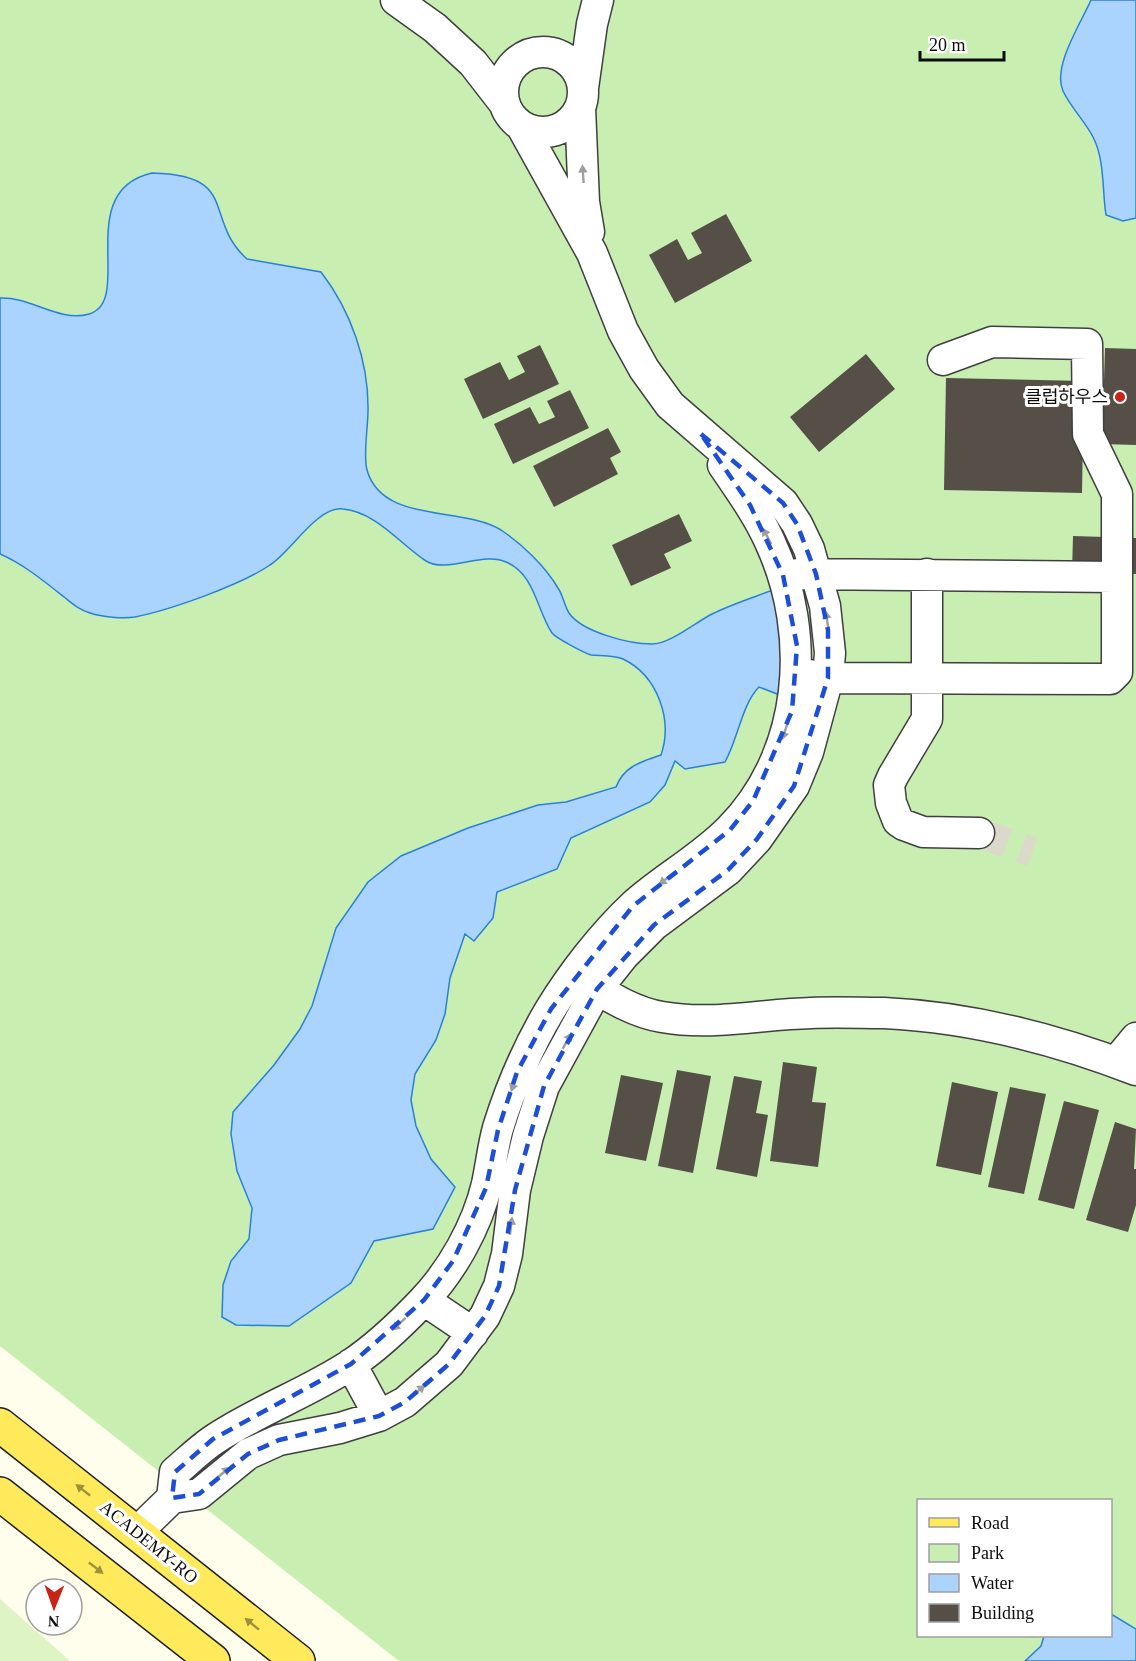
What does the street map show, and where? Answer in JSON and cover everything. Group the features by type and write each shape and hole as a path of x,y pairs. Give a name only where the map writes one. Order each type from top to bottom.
{"main road":[{"name":"ACADEMY-RO","path":"0,1425 297,1661"},
{"path":"0,1494 213,1661"}],"street":[{"path":"172,1498 175,1472 213,1439 351,1364 424,1300 453,1261 471,1228 486,1188 498,1130 517,1072 551,1010 624,955 654,925 728,870 764,830 794,786 805,761 828,678 828,630 816,574 797,524 783,503 670,405 644,369 623,331 592,253 522,126 511,116 504,103 473,63 435,27 396,0"},
{"path":"551,53 576,40 595,12"},
{"path":"592,253 584,202 582,98 595,12"},
{"path":"504,103 503,90 506,76 513,65 524,56 538,52 551,53 564,57 573,65 582,98 573,120 562,128 535,131 522,126"},
{"path":"473,63 499,68 513,65"},
{"path":"797,674 828,678 1110,679 1117,672 1117,494 1088,434 1087,344 992,342 943,360"},
{"path":"137,1532 172,1498 199,1494 248,1454 279,1440 340,1428 379,1416 405,1402 449,1364 485,1316 499,1286 507,1254 515,1190 544,1086 586,982 633,906 730,830 753,801 779,751 792,711 797,674 797,646 792,608 783,575 770,542 750,505 701,434"},
{"path":"783,575 927,574 1116,577"},
{"path":"927,574 927,719 889,785 891,803 898,821 912,830 979,833"},
{"path":"586,982 630,1007 661,1017 703,1021 811,1013 886,1013 950,1020 1051,1041 1126,1066 1136,1038"},
{"path":"424,1300 473,1334"},
{"path":"351,1364 379,1416"}],"highlighted area":[{"path":"701,434 783,503 797,524 816,574 828,630 828,678 794,786 757,839 728,870 654,925 597,989 544,1086 515,1190 499,1286 485,1316 449,1364 405,1402 379,1416 279,1440 248,1454 199,1494 172,1498 175,1472 213,1439 351,1364 424,1300 453,1261 486,1188 498,1130 517,1072 551,1009 633,906 730,830 753,801 792,711 797,646 783,575 750,505"}],"green space":[{"path":"0,0 1136,0 1136,1661 399,1661 0,1346"},
{"path":"0,1599 24,1620 24,1637 43,1637 70,1661 0,1661"}],"water":[{"path":"1091,0 1136,0 1136,218 1123,221 1106,215 1100,155 1097,146 1090,131 1066,97 1061,81 1064,58"},
{"path":"152,173 180,176 198,182 209,190 234,244 247,259 321,272 332,287 356,338 365,374 368,411 365,457 367,470 376,487 389,499 425,511 485,523 501,530 525,549 547,572 575,620 595,631 619,639 659,643 675,637 720,610 775,589 785,697 759,687 748,703 725,762 685,769 675,761 665,785 650,802 571,838 557,869 497,892 493,918 474,941 465,934 450,978 445,1014 436,1040 415,1074 411,1100 416,1126 431,1159 455,1187 433,1229 374,1241 351,1283 289,1326 236,1325 222,1317 223,1285 231,1261 249,1239 252,1208 237,1171 231,1134 233,1112 274,1065 300,1029 312,1006 336,928 368,882 401,856 468,828 538,805 566,802 616,787 628,769 661,755 665,728 660,700 645,676 623,659 587,654 552,633 529,584 516,568 497,559 444,565 426,561 377,522 355,511 333,510 324,515 314,522 278,559 242,581 185,603 135,617 106,617 82,610 25,568 0,554 0,298 11,298 67,315 78,316 89,314 102,305 107,289 109,222 115,201 128,184"},
{"path":"1112,1615 1136,1629 1136,1661 1025,1661 1041,1646 1044,1637 1112,1637"}],"building":[{"path":"726,214 752,261 675,303 649,255 677,239 688,260 702,253 691,233"},
{"path":"540,345 559,384 483,419 464,379 500,362 509,380 525,372 517,356"},
{"name":"클럽하우스","path":"1105,348 1136,349 1136,445 1102,444"},
{"path":"866,354 895,389 819,452 790,417"},
{"path":"946,378 1084,381 1082,493 944,490"},
{"path":"570,390 589,428 513,464 494,424 530,407 539,424 555,417 547,401"},
{"path":"608,428 621,452 610,458 618,474 554,507 533,466"},
{"path":"679,514 692,541 664,554 671,568 631,586 612,545"},
{"path":"1073,536 1136,538 1136,574 1072,572"},
{"path":"783,1062 817,1067 812,1102 826,1103 818,1167 770,1161"},
{"path":"677,1070 711,1076 693,1173 658,1166"},
{"path":"621,1075 663,1083 646,1161 605,1153"},
{"path":"734,1076 762,1081 756,1113 768,1115 757,1177 716,1169"},
{"path":"952,1082 998,1092 981,1175 936,1166"},
{"path":"1010,1087 1046,1094 1024,1194 988,1187"},
{"path":"1064,1101 1099,1110 1074,1209 1038,1200"},
{"path":"1115,1122 1136,1129 1134,1169 1136,1169 1136,1205 1128,1232 1086,1220"}],"tunnel":[{"path":"979,833 1032,852"}],"place":[{"name":"클럽하우스","path":"1120,397"}]}
